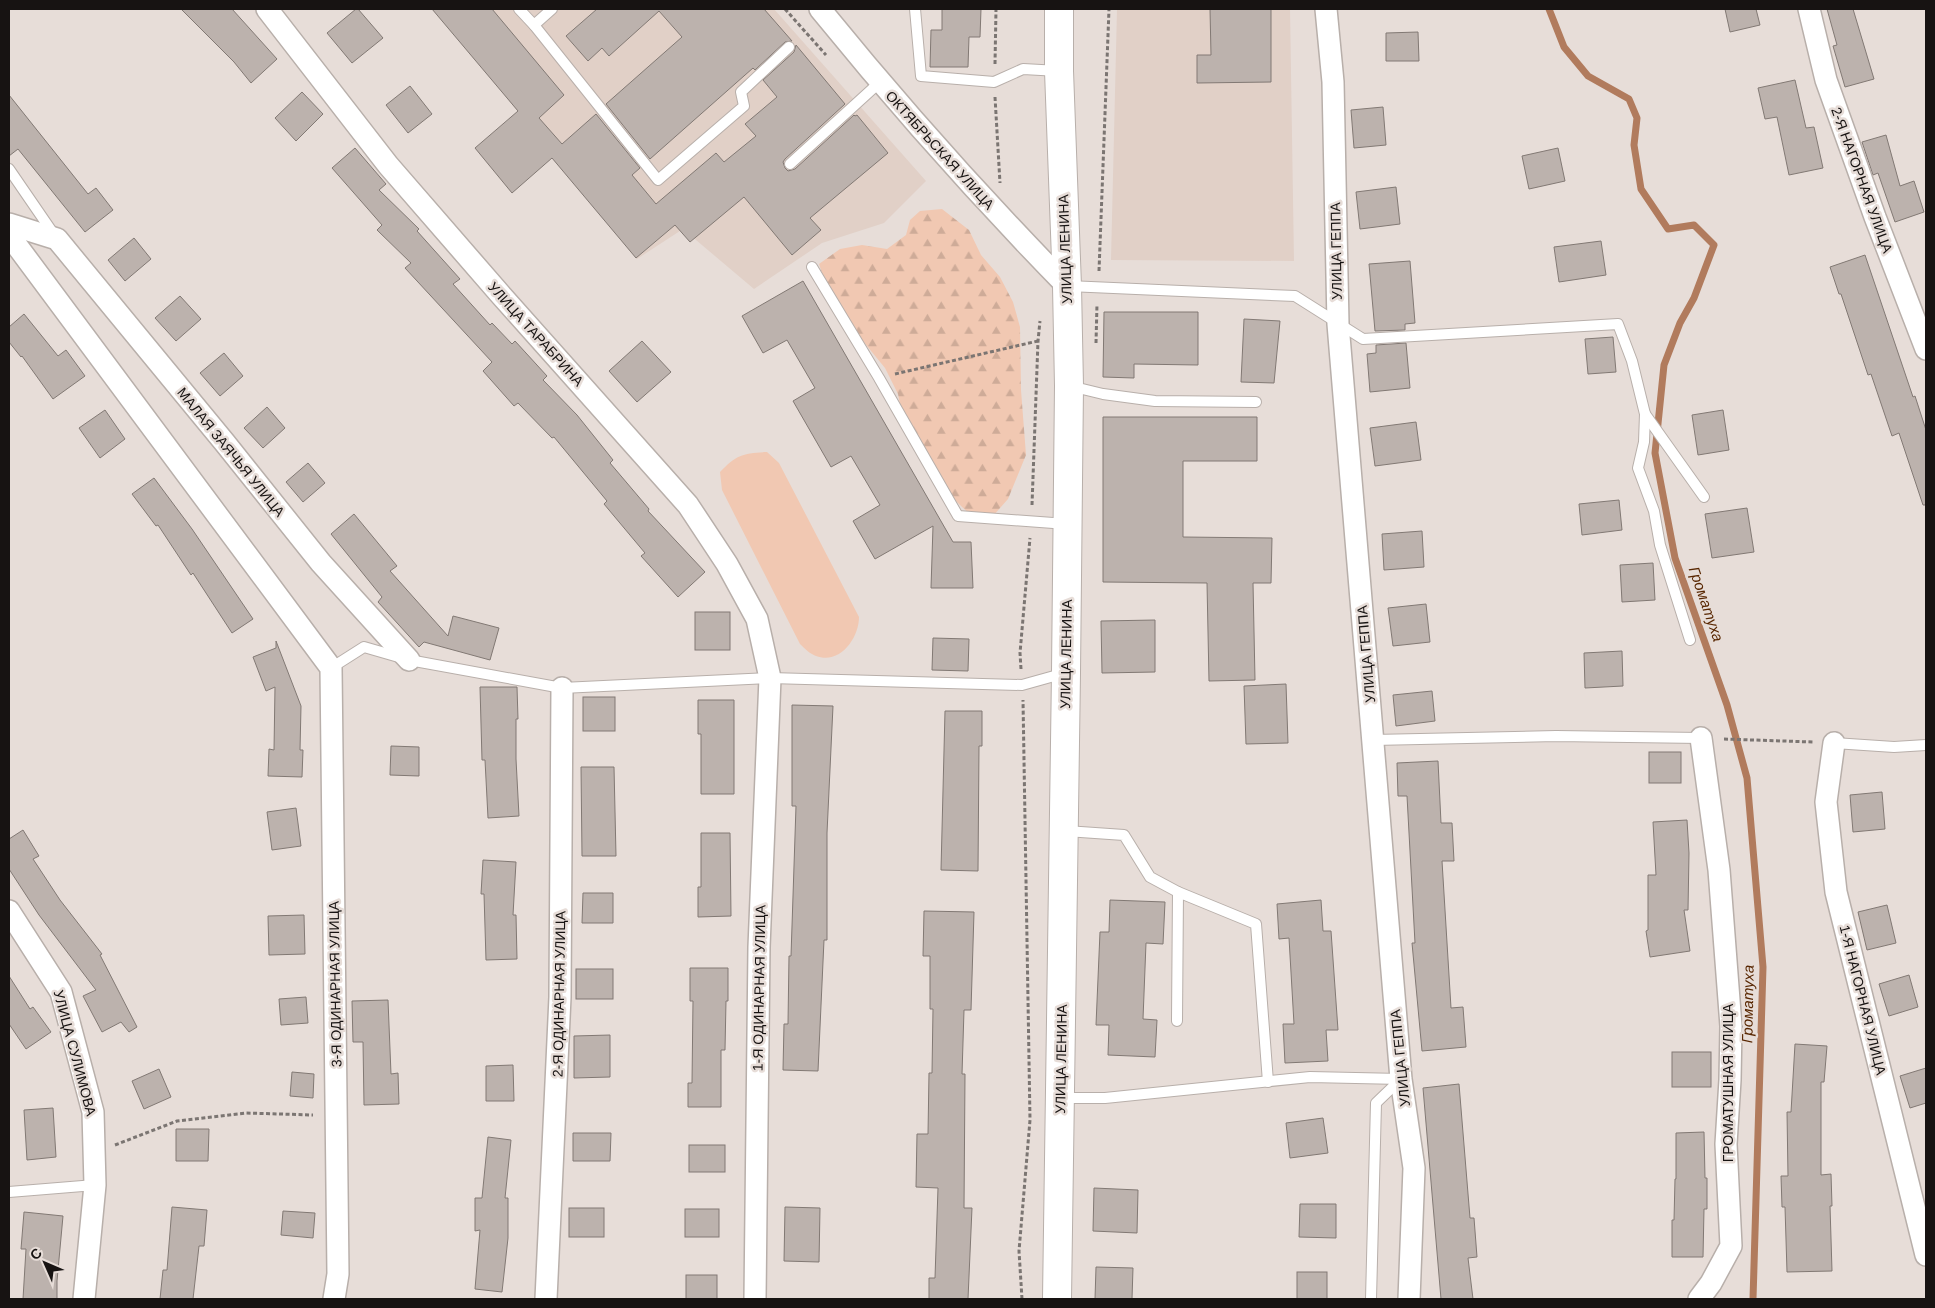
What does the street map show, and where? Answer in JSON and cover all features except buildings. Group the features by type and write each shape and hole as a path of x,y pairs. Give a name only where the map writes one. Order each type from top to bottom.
{"main road":[{"name":"УЛИЦА ЛЕНИНА","path":"1057,1299 1069,386 1059,71 1059,9"}],"street":[{"name":"УЛИЦА ТАРАБРИНА","path":"267,9 388,165 688,505 727,564 757,619 770,678"},
{"name":"ОКТЯБРЬСКАЯ УЛИЦА","path":"820,9 880,82 1002,219 1067,286"},
{"name":"УЛИЦА ГЕППА","path":"1326,9 1332,82 1338,324 1401,1079 1414,1168 1409,1299"},
{"name":"2-Я НАГОРНАЯ УЛИЦА","path":"1809,9 1826,80 1875,217 1926,349"},
{"path":"9,224 57,240"},
{"path":"9,235 331,668"},
{"name":"МАЛАЯ ЗАЯЧЬЯ УЛИЦА","path":"57,240 225,443 321,563 409,660"},
{"name":"3-Я ОДИНАРНАЯ УЛИЦА","path":"331,668 338,1274 334,1299"},
{"name":"1-Я ОДИНАРНАЯ УЛИЦА","path":"754,1299 759,947 770,678"},
{"name":"2-Я ОДИНАРНАЯ УЛИЦА","path":"546,1299 560,997 562,688"},
{"name":"ГРОМАТУШНАЯ УЛИЦА","path":"1698,1299 1711,1282 1731,1246 1726,1144 1730,1080 1730,1026 1720,870 1701,738"},
{"name":"1-Я НАГОРНАЯ УЛИЦА","path":"1834,743 1826,802 1836,892 1926,1254"},
{"name":"УЛИЦА СУЛИМОВА","path":"9,911 61,992 93,1112 95,1185 84,1299"}],"lane":[{"path":"519,9 534,25 658,180 744,106 741,92 789,47"},
{"path":"534,25 552,9"},
{"path":"915,9 921,76 994,82 1023,69 1059,71"},
{"path":"790,164 880,82"},
{"name":"МАЛАЯ ЗАЯЧЬЯ УЛИЦА","path":"9,169 57,240"},
{"path":"812,266 958,516 1068,524"},
{"path":"1067,286 1295,296 1363,339 1618,324 1632,361 1645,414 1644,442 1638,468 1654,511 1660,545 1690,640"},
{"path":"1069,386 1103,394 1156,401 1256,402"},
{"path":"1645,414 1704,497"},
{"path":"331,668 364,647 409,660 562,688 770,678 1022,685 1066,673"},
{"path":"1373,740 1556,736 1701,738"},
{"path":"1834,743 1894,747 1926,744"},
{"path":"1064,831 1124,835 1150,877 1178,892 1256,924 1268,1082"},
{"path":"1177,1021 1178,892"},
{"path":"1060,1098 1105,1098 1310,1077 1401,1079"},
{"path":"1371,1299 1376,1103 1401,1079"},
{"path":"9,1192 95,1185"}],"path":[{"path":"996,9 994,82 1002,219"},
{"path":"1022,1299 1019,1251 1030,1120 1020,653 1031,521 1038,340 1041,316"},
{"path":"879,378 1038,340"},
{"path":"1701,738 1834,743"},
{"path":"94,1152 142,1136 177,1121 246,1113 336,1115"}],"shaded area":[{"path":"435,9 774,9 926,181 884,223 822,243 754,289 683,229 637,259"},
{"path":"1117,9 1290,9 1294,261 1111,260"}],"green space":[{"path":"942,209 969,230 981,255 1000,277 1013,302 1020,327 1021,390 1026,455 1008,499 993,516 977,521 943,489 902,415 898,394 885,368 849,324 828,290 819,264 840,249 862,245 887,249 906,235 910,220 920,211"},
{"path":"767,452 779,463 859,617 856,633 852,641 833,657 816,656 800,644 722,490 720,472 731,462 746,454"}],"waterway":[{"name":"Громатуха","path":"1549,9 1564,47 1588,76 1629,99 1637,118 1634,145 1641,189 1668,229 1694,225 1714,245 1694,298 1680,323 1664,365 1655,453 1675,558 1727,705 1747,778 1763,967 1753,1299"}]}
